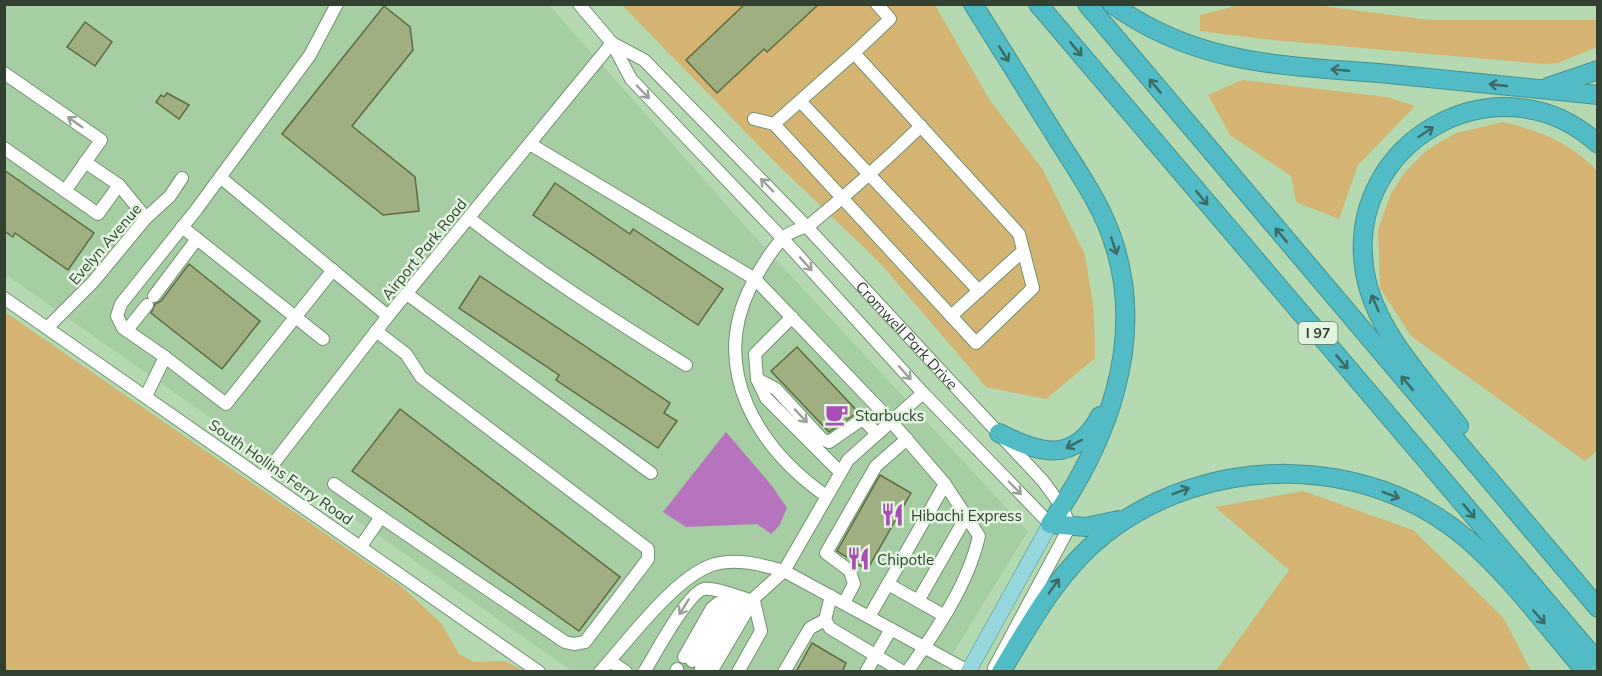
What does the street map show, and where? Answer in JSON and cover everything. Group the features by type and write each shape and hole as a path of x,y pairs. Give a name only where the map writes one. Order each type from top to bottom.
{"highway":[{"path":"973,4 1091,192 1115,247 1125,314 1124,348 1119,380 1100,437 1062,507 1050,524 1105,525 1128,518"},
{"name":"I 97","path":"1038,4 1598,662"},
{"name":"I 97","path":"1086,4 1598,608"},
{"path":"1112,4 1165,37 1218,55 1249,61 1598,95"},
{"path":"1541,89 1598,70"},
{"path":"1581,588 1395,341 1378,311 1367,280 1364,232 1375,188 1389,166 1404,147 1427,129 1450,117 1475,109 1500,107 1525,109 1550,114 1571,125 1598,144"},
{"path":"999,433 1037,449 1051,452 1073,446 1084,439 1094,428 1119,380"},
{"path":"1001,672 1061,577 1104,535 1128,518 1161,499 1223,479 1293,473 1361,484 1423,510 1467,539 1490,561 1586,672"}],"main road":[{"path":"968,671 1050,524"}],"street":[{"name":"Cromwell Park Drive","path":"579,4 612,43 631,79 783,238 923,393 1050,524"},
{"path":"774,124 890,19 877,4"},
{"path":"332,6 310,55 220,177 121,304 117,316 127,330 226,404 333,270"},
{"name":"Cromwell Park Drive","path":"612,43 644,60 807,227 999,433 1062,507 1070,526"},
{"name":"Airport Park Road","path":"263,477 388,316 612,43"},
{"path":"754,119 774,124 976,343 1033,288 1019,234 854,53"},
{"path":"4,73 100,140 65,191"},
{"path":"800,101 979,291"},
{"path":"826,496 803,480 777,452 750,410 736,376 733,348 736,322 755,279 783,238 807,227 870,175 921,126"},
{"path":"530,144 755,279 890,420 945,484 979,536 973,563 924,647 905,672 830,628 825,620 831,596"},
{"path":"4,148 98,214 119,185"},
{"path":"85,162 119,185 146,218"},
{"path":"220,177 388,316"},
{"name":"Evelyn Avenue","path":"48,327 93,282 146,218 170,196 182,178"},
{"path":"469,218 610,317 686,365"},
{"path":"182,227 323,339"},
{"path":"127,330 197,239"},
{"path":"951,316 1023,251"},
{"path":"406,294 651,473"},
{"name":"South Hollins Ferry Road","path":"4,298 539,672"},
{"path":"792,317 755,354 757,379 766,398 840,472"},
{"path":"334,484 565,642 574,644 585,642 648,559 648,549 422,376 406,354 376,331"},
{"path":"733,348 755,354"},
{"path":"146,396 165,357"},
{"path":"757,379 776,389 822,439 829,442 861,420 876,433"},
{"path":"697,664 729,621 754,601 784,571 848,460 890,420 923,393"},
{"path":"844,603 854,584 850,571 826,553 876,466 907,440"},
{"path":"869,617 945,484"},
{"path":"360,546 381,517"},
{"path":"918,601 966,517"},
{"path":"992,672 1070,526"},
{"path":"600,672 672,592 696,573 713,564 732,563 754,563 784,571 968,671"},
{"path":"888,584 943,615"},
{"path":"644,672 690,598 701,589 712,588 754,601"},
{"path":"697,664 712,608 718,603 754,601"},
{"path":"738,672 761,631 754,601"},
{"path":"784,672 810,628 825,620"},
{"path":"866,672 891,629"},
{"path":"609,661 626,672"}],"shaded area":[{"path":"1309,4 1429,20 1597,20 1597,47 1558,63 1543,64 1262,39 1200,31 1200,15 1239,5"},
{"path":"5,5 549,5 754,236 1028,531 942,671 572,671 8,276 5,281"},
{"path":"622,5 935,5 989,99 1043,170 1085,255 1094,311 1095,358 1046,399 986,387 881,264 770,157"},
{"path":"1242,80 1387,97 1415,106 1358,165 1339,219 1296,202 1291,176 1230,135 1208,95"},
{"path":"1503,122 1554,139 1588,161 1597,171 1598,450 1585,461 1411,336 1380,288 1378,230 1391,193 1406,171 1427,150 1456,133"},
{"path":"5,312 401,586 441,623 459,654 474,662 505,661 524,671 5,671"},
{"path":"726,432 772,486 787,508 779,526 771,534 757,524 686,527 663,512"},
{"path":"1303,491 1413,530 1503,617 1531,671 1216,671 1289,570 1215,507"}],"building":[{"path":"745,4 819,4 767,52 764,49 717,93 686,60"},
{"path":"384,6 410,27 413,50 352,126 415,177 419,211 383,215 282,134"},
{"path":"85,22 112,42 95,66 67,47"},
{"path":"167,93 189,105 179,119 156,102 161,95 164,97"},
{"path":"4,170 94,233 68,270 15,233 13,237 4,231"},
{"path":"555,183 630,234 633,229 723,289 698,325 533,215"},
{"path":"189,264 260,321 222,369 151,313 155,304 161,301"},
{"path":"480,276 670,403 664,413 677,421 658,448 556,380 559,375 459,308"},
{"path":"797,347 858,412 829,432 771,371"},
{"path":"400,409 620,577 579,631 352,471"},
{"path":"880,475 911,493 867,570 837,551"},
{"path":"812,643 846,663 842,672 796,672"}],"tunnel":[{"path":"686,672 692,661"}],"place":[{"name":"Starbucks","path":"837,415"},
{"name":"Hibachi Express","path":"893,515"},
{"name":"Chipotle","path":"859,559"}]}
